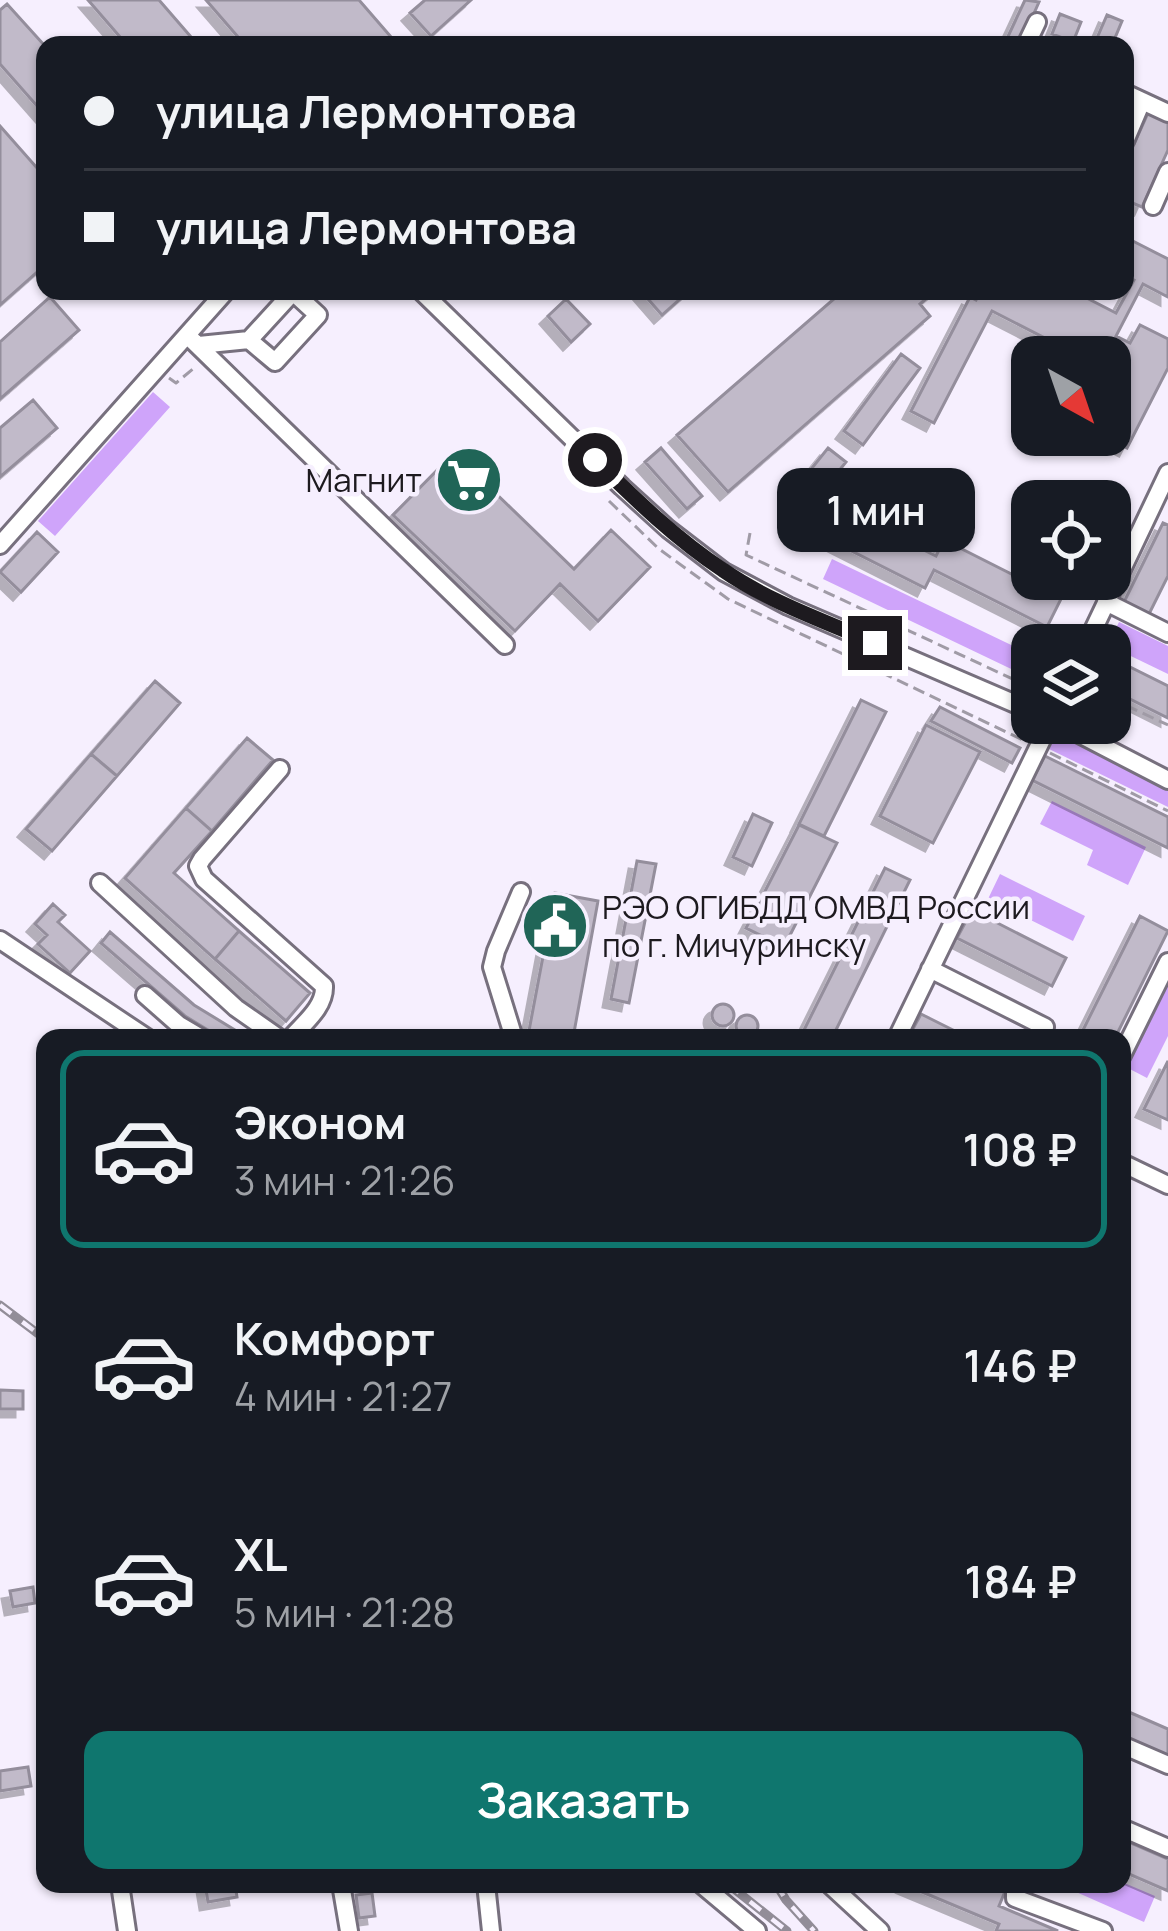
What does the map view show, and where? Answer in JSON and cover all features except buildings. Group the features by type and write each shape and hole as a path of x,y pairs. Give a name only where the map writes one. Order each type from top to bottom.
{"street":[{"path":"1029,36 1036,22"},
{"path":"1134,97 1168,113"},
{"path":"1153,206 1168,172"},
{"path":"0,544 193,340 220,300"},
{"path":"430,300 622,487 724,572 788,606 1011,702"},
{"path":"193,340 249,340"},
{"path":"193,340 506,645"},
{"path":"1096,624 1167,480"},
{"path":"1106,602 1168,633"},
{"path":"901,1029 1041,744"},
{"path":"1096,744 1168,780"},
{"path":"280,769 198,866 204,879 324,986 321,1004 299,1029"},
{"path":"100,883 236,1008 269,1029"},
{"path":"511,1029 492,968 521,892"},
{"path":"0,940 134,1029"},
{"path":"1131,1037 1168,962"},
{"path":"930,969 1045,1029"},
{"path":"145,995 186,1029"},
{"path":"1131,1167 1168,1185"},
{"path":"1131,1749 1168,1765"},
{"path":"1131,1832 1168,1848"},
{"path":"121,1893 127,1931"},
{"path":"343,1893 349,1931"},
{"path":"487,1893 491,1931"},
{"path":"712,1893 757,1931"},
{"path":"839,1893 880,1931"},
{"path":"1015,1893 1015,1898 1103,1931"}],"path":[{"path":"610,501 659,549 728,599 1168,811"},
{"path":"750,533 746,555 1011,678"},
{"path":"1131,708 1168,725"}],"shaded area":[{"path":"153,392 170,407 55,536 38,521"},
{"path":"832,559 1011,645 1011,669 823,579"},
{"path":"1131,628 1168,646 1168,674 1131,656"},
{"path":"1052,744 1079,744 1168,788 1168,807 1049,749"},
{"path":"1052,801 1146,847 1128,885 1087,865 1093,850 1040,824"},
{"path":"1000,874 1085,916 1073,941 988,899"},
{"path":"1168,977 1168,1036 1147,1078 1131,1070 1131,1052"},
{"path":"1131,1886 1155,1896 1144,1922 1078,1893 1131,1893"}],"railway":[{"path":"0,1305 36,1332"},
{"path":"739,1893 787,1931"},
{"path":"782,1893 814,1931"}],"place":[{"name":"Магнит","path":"469,480"},
{"name":"РЭО ОГИБДД ОМВД России по г. Мичуринску","path":"555,926"}],"route":[{"path":"595,460 668,529 724,572 875,643"}]}
